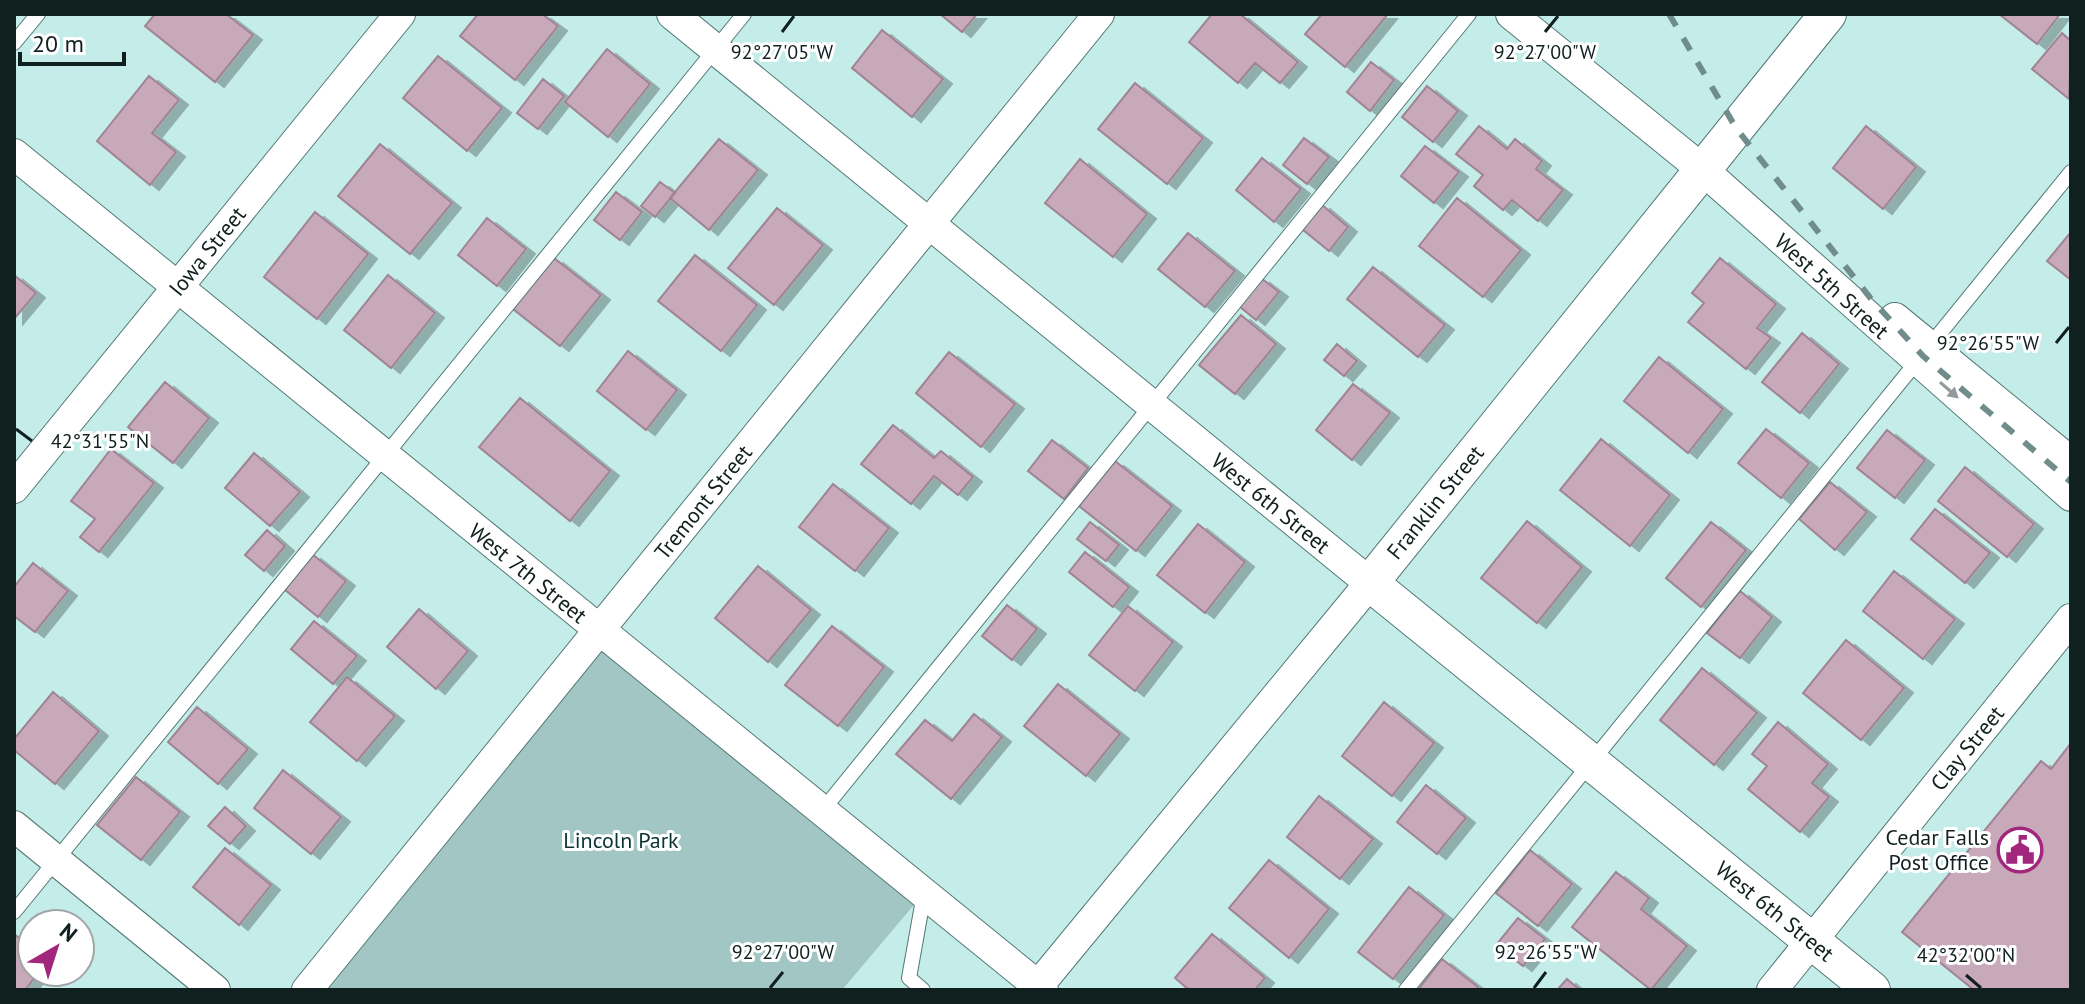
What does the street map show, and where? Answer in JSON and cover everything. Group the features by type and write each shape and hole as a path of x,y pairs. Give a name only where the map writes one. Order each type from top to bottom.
{"street":[{"name":"Iowa Street","path":"14,488 400,14"},
{"name":"West 6th Street","path":"672,14 1149,406 1872,990"},
{"name":"Tremont Street","path":"307,990 931,225 1099,14"},
{"name":"West 5th Street","path":"1511,14 1924,354 2071,462"},
{"name":"Franklin Street","path":"1041,988 1828,14"},
{"name":"West 7th Street","path":"14,154 1041,988"},
{"name":"West 5th Street","path":"1924,354 2071,496"},
{"name":"Clay Street","path":"1772,990 2071,619"},
{"path":"14,826 215,990"}],"lane":[{"path":"14,43 38,14"},
{"path":"14,912 744,14"},
{"path":"822,811 1469,14"},
{"path":"1406,990 1589,761 2071,172"},
{"path":"923,990 909,978 924,893"}],"green space":[{"name":"Lincoln Park","path":"599,630 924,893 842,990 307,990"}],"building":[{"path":"155,14 226,14 253,35 215,82 145,26"},
{"path":"478,14 542,14 558,26 515,80 460,36"},
{"path":"940,14 977,14 962,32"},
{"path":"1212,14 1240,14 1298,62 1280,83 1255,63 1238,83 1189,42"},
{"path":"1322,14 1388,14 1345,67 1305,34"},
{"path":"1999,14 2060,14 2037,44"},
{"path":"882,30 943,79 912,117 852,68"},
{"path":"2062,33 2071,41 2069,99 2032,69"},
{"path":"607,49 650,84 608,137 565,102"},
{"path":"438,56 502,108 467,151 403,98"},
{"path":"1371,62 1394,80 1370,111 1347,92"},
{"path":"149,76 179,100 152,133 176,152 150,185 97,141"},
{"path":"543,79 564,96 538,129 517,113"},
{"path":"1135,83 1203,138 1167,184 1098,129"},
{"path":"1427,86 1458,111 1433,142 1402,117"},
{"path":"1479,126 1507,149 1515,139 1542,161 1536,169 1563,190 1538,221 1512,200 1503,210 1474,186 1483,175 1456,154"},
{"path":"1866,126 1916,167 1883,209 1833,168"},
{"path":"1304,138 1329,157 1307,184 1283,165"},
{"path":"719,139 758,170 709,230 670,198"},
{"path":"380,144 452,203 410,254 338,196"},
{"path":"1425,146 1459,172 1434,203 1401,176"},
{"path":"1262,158 1301,189 1274,222 1236,190"},
{"path":"1080,159 1147,214 1113,257 1045,203"},
{"path":"660,182 675,193 655,217 641,206"},
{"path":"616,192 642,212 620,240 594,220"},
{"path":"1457,198 1521,250 1483,297 1419,246"},
{"path":"1321,204 1348,227 1329,251 1302,229"},
{"path":"777,208 823,245 774,305 728,268"},
{"path":"315,212 368,254 317,319 264,277"},
{"path":"487,218 526,249 497,286 458,255"},
{"path":"2071,232 2071,280 2047,261"},
{"path":"1188,233 1235,271 1205,307 1158,269"},
{"path":"695,255 757,305 721,351 658,301"},
{"path":"554,258 601,295 560,346 513,309"},
{"path":"1720,258 1776,304 1757,328 1771,338 1746,369 1688,322 1704,303 1692,293"},
{"path":"1373,267 1445,325 1418,357 1347,299"},
{"path":"14,275 36,293 14,319"},
{"path":"388,275 435,313 391,368 344,330"},
{"path":"1261,278 1279,292 1256,320 1239,306"},
{"path":"1241,315 1276,344 1235,394 1199,365"},
{"path":"1802,333 1839,364 1800,413 1762,382"},
{"path":"1337,344 1357,361 1344,376 1324,360"},
{"path":"628,351 677,390 646,430 597,391"},
{"path":"949,352 1015,404 981,447 916,393"},
{"path":"1659,357 1723,409 1688,453 1624,401"},
{"path":"165,382 209,418 173,463 128,427"},
{"path":"1353,384 1390,413 1352,460 1316,430"},
{"path":"520,398 610,471 570,521 479,447"},
{"path":"893,425 934,458 941,451 973,477 958,495 934,476 911,504 861,464"},
{"path":"1766,429 1809,463 1781,498 1738,463"},
{"path":"1887,430 1925,460 1895,498 1857,468"},
{"path":"1601,439 1670,495 1630,546 1560,490"},
{"path":"1052,440 1088,468 1064,499 1028,471"},
{"path":"111,449 154,483 99,552 80,537 95,519 71,501"},
{"path":"254,453 300,492 270,526 225,488"},
{"path":"1115,461 1172,506 1136,551 1079,506"},
{"path":"1965,467 2034,524 2007,557 1938,501"},
{"path":"1830,482 1867,512 1835,550 1799,519"},
{"path":"833,484 889,528 855,571 799,527"},
{"path":"1935,509 1990,553 1965,583 1911,539"},
{"path":"1527,521 1582,567 1537,623 1481,578"},
{"path":"1090,522 1119,545 1106,561 1077,539"},
{"path":"1711,522 1746,550 1701,607 1666,578"},
{"path":"1198,524 1245,562 1205,613 1157,575"},
{"path":"267,530 285,546 264,571 245,555"},
{"path":"1085,552 1129,587 1113,607 1069,572"},
{"path":"312,554 346,581 318,617 284,589"},
{"path":"33,563 68,591 35,632 14,616 14,587"},
{"path":"758,566 811,610 768,662 715,618"},
{"path":"1894,571 1955,619 1923,659 1863,611"},
{"path":"1740,591 1772,617 1740,658 1707,633"},
{"path":"1007,605 1037,629 1012,660 982,636"},
{"path":"1128,606 1173,642 1135,691 1089,655"},
{"path":"419,609 468,651 436,689 387,647"},
{"path":"314,621 357,656 333,684 291,649"},
{"path":"832,626 884,667 838,726 785,685"},
{"path":"1846,640 1904,688 1861,740 1803,693"},
{"path":"1702,668 1757,713 1714,765 1660,720"},
{"path":"347,677 395,716 357,761 310,722"},
{"path":"1058,684 1120,734 1086,776 1024,726"},
{"path":"53,692 99,731 55,784 14,750 14,739"},
{"path":"1384,702 1434,743 1392,796 1342,756"},
{"path":"197,707 248,749 218,784 168,742"},
{"path":"974,714 1002,737 951,799 896,754 925,720 952,741"},
{"path":"1778,722 1828,764 1812,783 1829,797 1800,832 1748,789 1767,766 1752,754"},
{"name":"Cedar Falls Post Office","path":"2071,743 2071,990 1974,990 1902,932 2041,761 2051,769"},
{"path":"283,770 341,817 311,854 254,808"},
{"path":"136,777 180,812 141,860 97,825"},
{"path":"1426,785 1466,818 1437,854 1397,822"},
{"path":"1319,796 1373,839 1340,879 1287,837"},
{"path":"225,807 246,826 230,844 208,826"},
{"path":"225,848 271,885 239,925 193,887"},
{"path":"1530,850 1572,884 1538,926 1496,893"},
{"path":"1269,860 1329,909 1289,958 1229,908"},
{"path":"1616,872 1649,898 1641,909 1687,946 1651,990 1572,927"},
{"path":"1409,887 1444,915 1393,979 1358,952"},
{"path":"1518,918 1545,939 1523,966 1496,945"},
{"path":"14,934 16,988 27,988 14,990"},
{"path":"1212,934 1265,978 1255,990 1189,990 1175,978"},
{"path":"1442,959 1478,987 1476,990 1418,990"},
{"path":"1567,979 1580,990 1557,990"}],"railway":[{"path":"1669,14 1736,128 1872,300 1923,356 2071,482"}],"place":[{"name":"Cedar Falls Post Office","path":"2020,850"}]}
